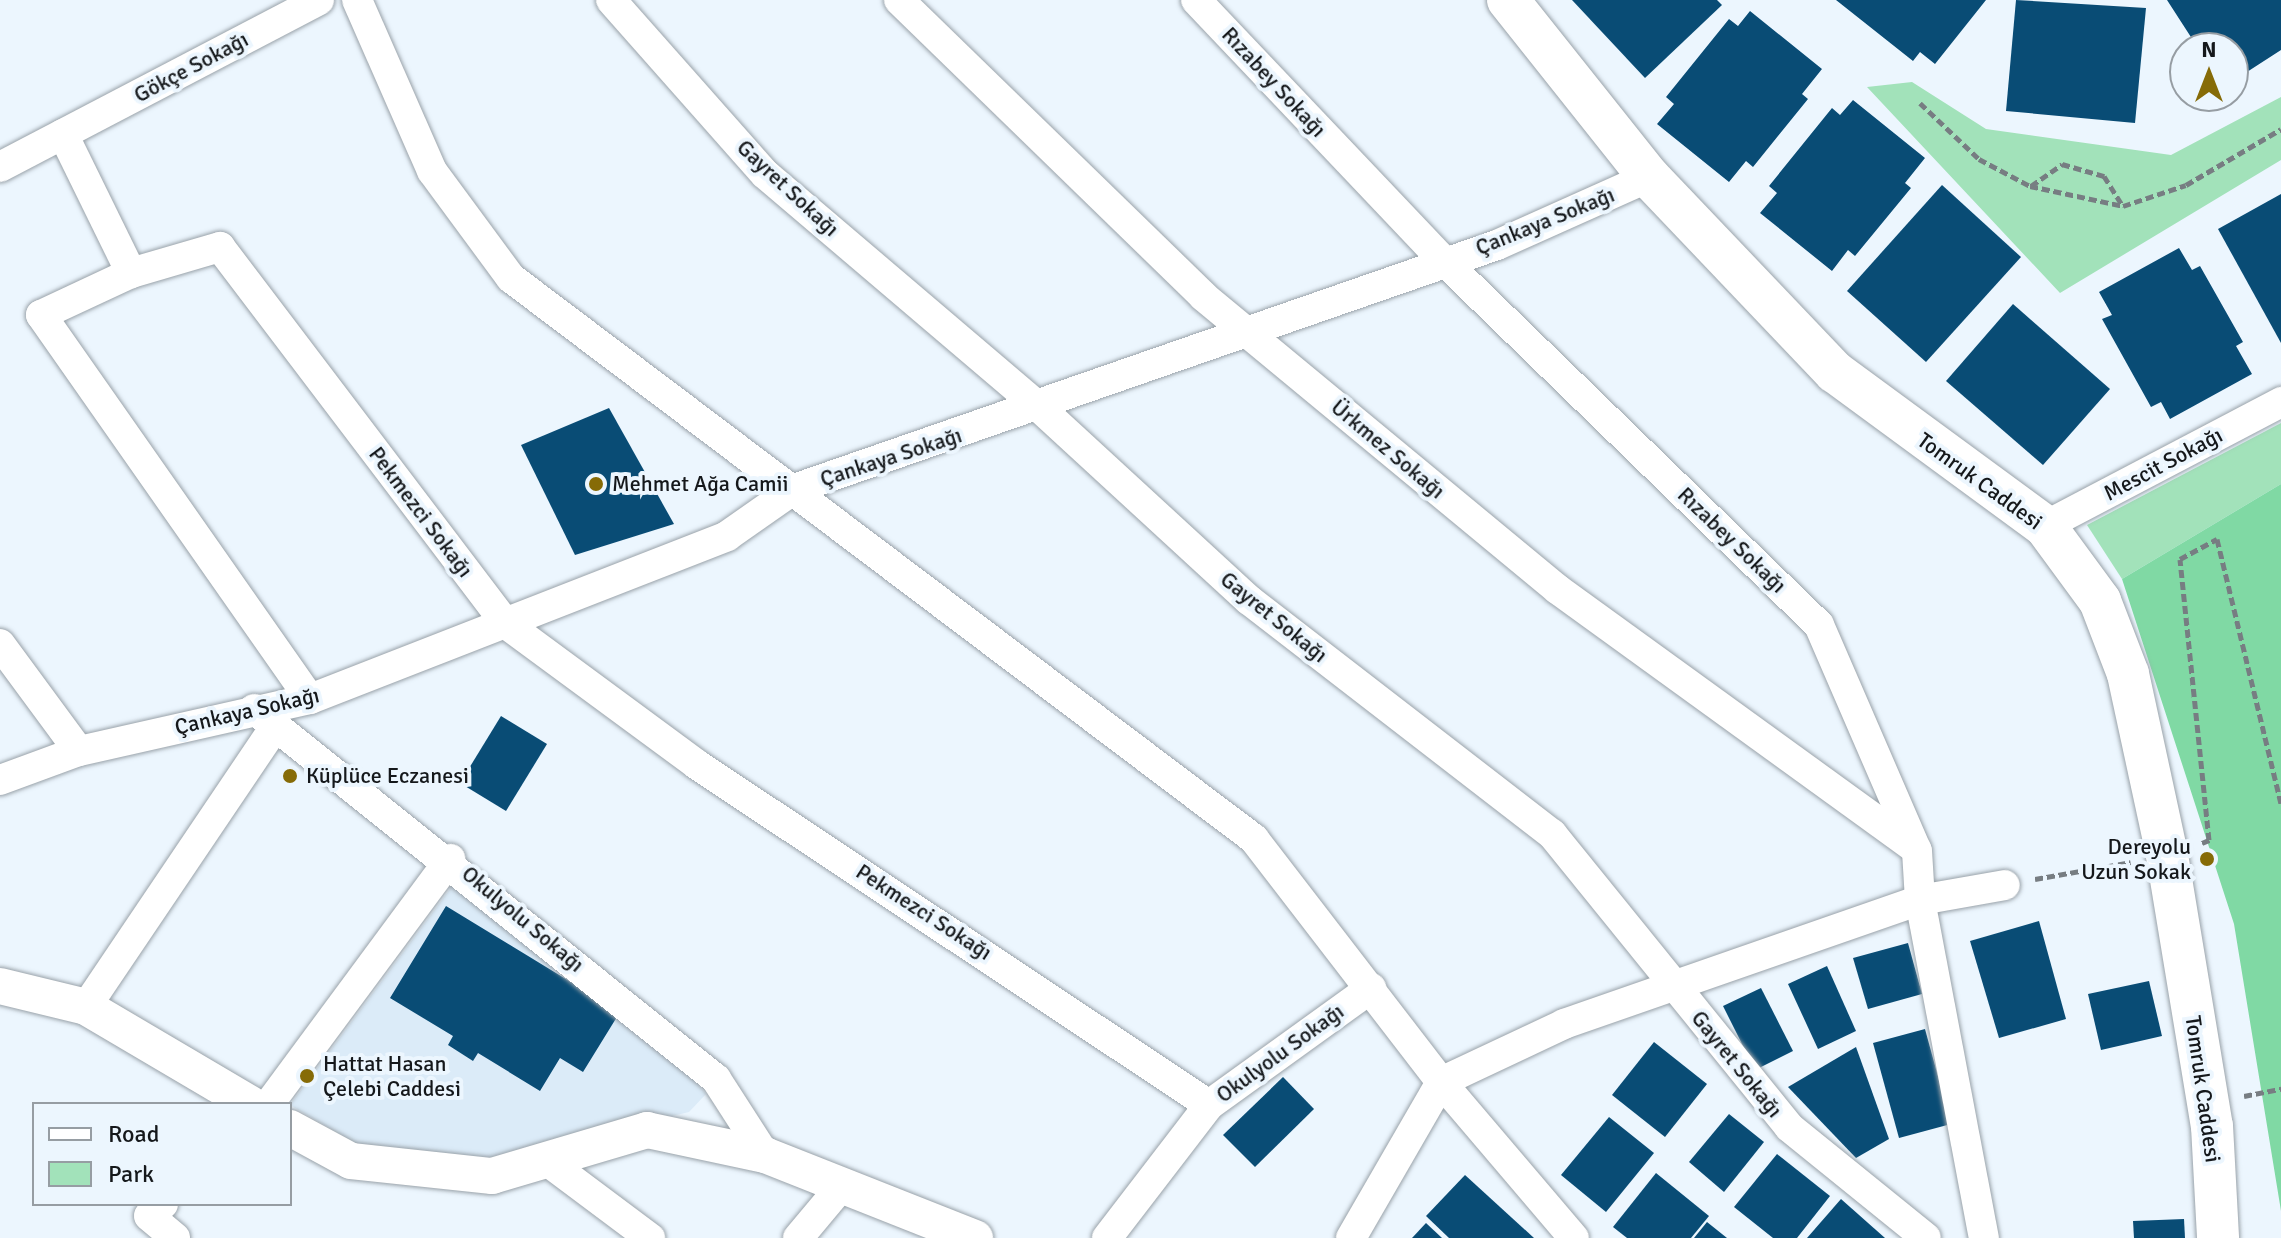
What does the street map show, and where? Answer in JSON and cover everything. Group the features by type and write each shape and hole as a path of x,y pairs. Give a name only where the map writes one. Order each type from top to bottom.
{"main road":[{"name":"Tomruk Caddesi","path":"1508,0 1649,177 1835,372 2045,526 2100,601 2128,674 2167,855 2212,1126 2218,1238"}],"street":[{"name":"Gökçe Sokağı","path":"0,167 319,0"},
{"path":"357,0 432,171 511,278 1254,839 1441,1082 1574,1238"},
{"name":"Gayret Sokağı","path":"611,0 765,174 1040,408 1249,600 1552,834 1789,1127 1926,1238"},
{"name":"Ürkmez Sokağı","path":"899,0 1243,329 1557,589 1917,851"},
{"name":"Rızabey Sokağı","path":"1196,0 1442,259 1819,625 1917,851 1920,900 1984,1238"},
{"path":"63,134 131,273"},
{"name":"Çankaya Sokağı","path":"0,780 79,751 265,717 727,536 794,489 1040,408 1243,329 1442,259 1497,245 1649,177"},
{"name":"Pekmezci Sokağı","path":"310,699 41,315 131,273 220,247 505,623 696,764 1209,1105"},
{"name":"Mescit Sokağı","path":"2045,526 2281,402"},
{"path":"0,644 79,751"},
{"path":"86,1007 265,717"},
{"name":"Okulyolu Sokağı","path":"265,717 450,859 716,1079 765,1155"},
{"path":"270,1102 450,859"},
{"path":"1351,1238 1441,1082 1564,1024 1920,900 2005,885"},
{"path":"0,986 86,1007 248,1102"},
{"name":"Okulyolu Sokağı","path":"1107,1238 1209,1105 1371,988"},
{"path":"292,1129 351,1161 492,1176 647,1130 765,1155 840,1188 975,1238"},
{"path":"547,1161 650,1238"},
{"path":"798,1238 840,1188"},
{"path":"161,1206 149,1216 175,1238"}],"path":[{"path":"1920,103 1979,159 2030,186 2123,206 2186,185 2281,129"},
{"path":"2030,186 2062,164 2104,176 2123,206"},
{"path":"2005,885 2167,855 2209,840 2180,559 2217,539 2281,803"},
{"path":"2253,1094 2281,1089"}],"shaded area":[{"path":"456,881 659,1040 706,1094 689,1112 482,1161 369,1151 292,1106"}],"green space":[{"path":"1912,82 1986,129 2171,155 2281,97 2281,160 2060,293 1867,87"},
{"path":"2281,423 2281,484 2122,579 2087,525"},
{"path":"2281,484 2281,1211 2234,924 2122,579"}],"building":[{"path":"1572,0 1717,0 1722,5 1645,78"},
{"path":"1836,0 1986,0 1935,64 1920,52 1913,61"},
{"path":"2016,0 2146,8 2135,123 2006,111"},
{"path":"2167,0 2281,0 2281,50 2249,71 2249,32 2188,32"},
{"path":"1750,11 1822,69 1802,94 1808,99 1753,167 1746,161 1729,182 1657,124 1674,104 1666,97 1729,19 1738,26"},
{"path":"1853,100 1925,158 1905,183 1911,188 1855,256 1848,250 1832,271 1760,213 1777,193 1769,186 1832,108 1840,115"},
{"path":"1942,185 2021,257 1926,362 1847,291"},
{"path":"2281,194 2281,343 2218,229"},
{"path":"2179,248 2192,270 2200,266 2243,342 2236,346 2252,374 2170,419 2161,402 2151,407 2102,319 2112,315 2099,292"},
{"path":"2013,304 2110,389 2043,465 1946,381"},
{"name":"Mehmet Ağa Camii","path":"609,408 674,524 575,555 521,445"},
{"path":"501,716 547,744 506,811 460,783"},
{"path":"446,906 620,1012 583,1072 560,1058 540,1091 478,1053 473,1061 448,1045 453,1036 390,998"},
{"path":"2039,921 2066,1019 1999,1038 1970,941"},
{"path":"1908,943 1922,994 1868,1009 1853,958"},
{"path":"1827,966 1856,1031 1818,1049 1788,984"},
{"path":"2149,981 2162,1036 2101,1050 2088,994"},
{"path":"1761,988 1793,1051 1755,1070 1723,1006"},
{"path":"1925,1029 1951,1124 1899,1138 1873,1043"},
{"path":"1654,1042 1707,1084 1665,1137 1612,1095"},
{"path":"1856,1047 1889,1139 1856,1158 1788,1087"},
{"path":"1283,1077 1314,1109 1255,1167 1223,1135"},
{"path":"1729,1114 1764,1142 1724,1192 1689,1162"},
{"path":"1609,1117 1654,1153 1606,1212 1561,1175"},
{"path":"1777,1154 1830,1196 1797,1238 1773,1238 1734,1207"},
{"path":"1656,1173 1709,1216 1691,1238 1627,1238 1613,1227"},
{"path":"1465,1175 1534,1238 1449,1238 1426,1216"},
{"path":"1841,1199 1885,1238 1807,1238"},
{"path":"2184,1219 2185,1238 2134,1238 2133,1221"},
{"path":"1707,1222 1727,1238 1694,1238"},
{"path":"1426,1223 1442,1238 1412,1238"}],"place":[{"name":"Mehmet Ağa Camii","path":"596,484"},
{"name":"Küplüce Eczanesi","path":"290,776"},
{"name":"Dereyolu Uzun Sokak","path":"2207,859"},
{"name":"Hattat Hasan Çelebi Caddesi","path":"307,1076"}]}
